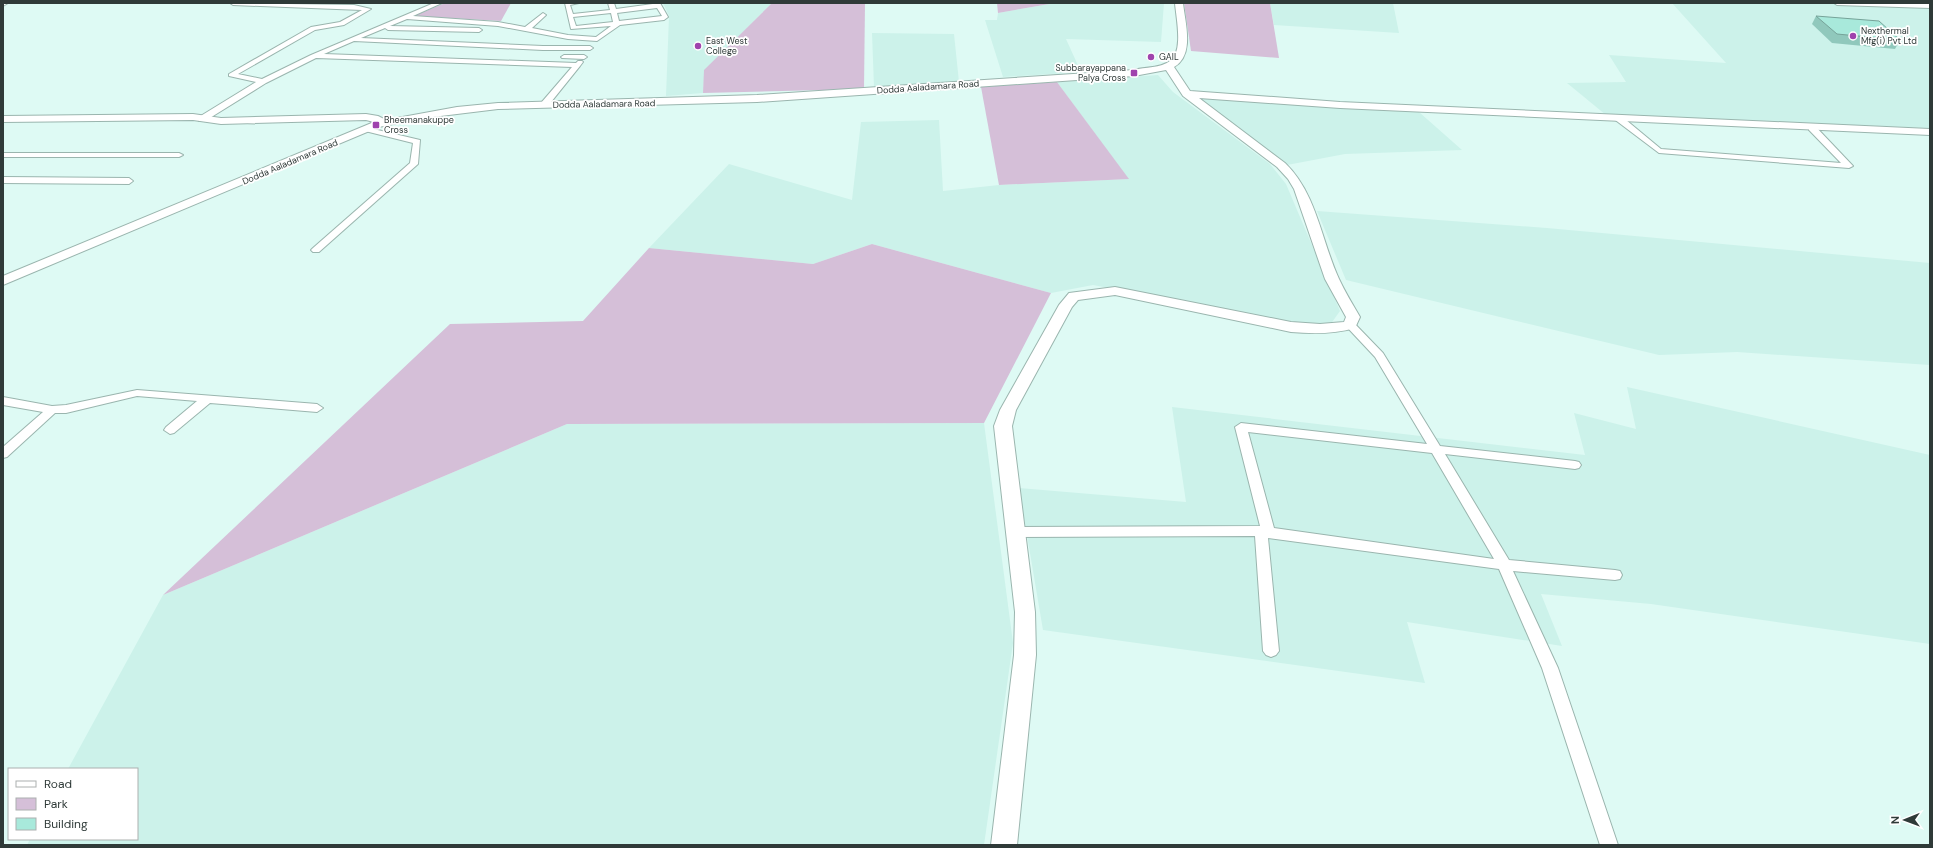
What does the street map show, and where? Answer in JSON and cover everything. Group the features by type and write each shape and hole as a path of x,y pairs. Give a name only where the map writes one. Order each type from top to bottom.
{"street":[{"path":"233,3 354,7 368,9 342,24 313,28 231,75 263,81"},
{"path":"3,124 150,123 187,122 202,119 263,81 314,56 366,34 385,28 439,3"},
{"path":"574,38 567,4 576,3"},
{"path":"611,3 617,24"},
{"path":"1179,3 1182,45 1180,56 1168,66 1187,94 1281,165 1293,177 1300,189 1332,279 1353,317 1350,325"},
{"path":"1837,3 1930,6"},
{"path":"570,16 658,5 665,17 617,24 573,28"},
{"path":"385,28 530,30 543,15"},
{"path":"406,18 498,24 574,38 593,44"},
{"path":"544,105 578,65 593,44 617,24"},
{"path":"366,34 507,39"},
{"path":"351,40 543,48 593,44"},
{"path":"545,41 593,44"},
{"path":"333,48 348,49"},
{"path":"364,50 436,52"},
{"path":"474,54 526,56"},
{"path":"314,56 578,65"},
{"path":"555,56 584,57"},
{"name":"Dodda Aaladamara Road","path":"3,281 368,129 410,116 463,109 544,105 702,101 797,96 1134,73 1168,66"},
{"path":"1187,94 1340,105 1617,117 1812,128 1930,132"},
{"path":"3,119 193,117 221,121 366,117 374,118 384,123"},
{"path":"1617,117 1659,151 1849,166 1812,128"},
{"path":"316,250 414,164 417,144 415,141 368,129"},
{"path":"3,155 179,156"},
{"path":"3,180 129,181"},
{"path":"1004,845 1025,655 1024,612 1003,426 1008,410 1066,304 1074,296 1115,290 1291,327 1319,330 1350,325"},
{"path":"1350,325 1379,355 1492,541 1504,565 1550,668 1609,845"},
{"path":"3,401 52,410 66,409 137,393 317,408"},
{"path":"170,430 207,399"},
{"path":"3,454 52,410"},
{"path":"1271,651 1265,532 1241,427 1575,465"},
{"path":"1015,532 1265,532 1504,565 1615,575"}],"shaded area":[{"name":"East West College","path":"663,3 772,3 705,70 703,93 666,96 669,16"},
{"path":"1055,3 1164,3 1161,42 1066,39 1081,72 1003,77 985,20 997,20 998,13"},
{"path":"1270,3 1393,3 1399,33 1274,25"},
{"path":"1672,3 1930,3 1930,128 1606,115 1567,83 1626,82 1609,55 1726,63"},
{"path":"872,33 954,34 959,82 874,87"},
{"path":"1158,75 1173,92 1270,164 1286,184 1340,311 1330,325 1309,326 1093,285 1051,293 872,244 813,264 649,248 729,164 852,200 861,122 939,120 943,191 999,185 1128,179 1057,82"},
{"path":"1195,98 1419,112 1462,150 1345,154 1287,165"},
{"path":"1317,211 1547,228 1930,263 1930,365 1737,352 1659,355 1346,280"},
{"path":"1627,387 1930,455 1930,644 1651,604 1541,594 1562,646 1407,622 1425,683 1043,630 1019,488 1186,502 1172,407 1585,455 1574,413 1636,429"},
{"path":"984,423 1013,643 984,845 27,845 30,840 138,840 138,768 69,768 163,595 567,424"}],"green space":[{"path":"445,3 511,3 501,21 414,16"},
{"path":"772,3 865,3 864,89 703,93 704,70"},
{"path":"997,3 1055,3 998,13"},
{"path":"1184,3 1270,3 1279,58 1191,51"},
{"path":"1057,82 1129,179 999,185 981,87"},
{"path":"872,244 1051,293 984,423 567,424 163,595 450,324 583,321 649,248 813,264"}],"building":[{"path":"1816,16 1879,21 1900,40 1837,34"}],"place":[{"name":"Nexthermal Mfg(i) Pvt Ltd","path":"1853,36"},
{"name":"East West College","path":"698,46"},
{"name":"GAIL","path":"1151,57"},
{"name":"Subbarayappana Palya Cross","path":"1134,73"},
{"name":"Bheemanakuppe Cross","path":"376,125"}]}
